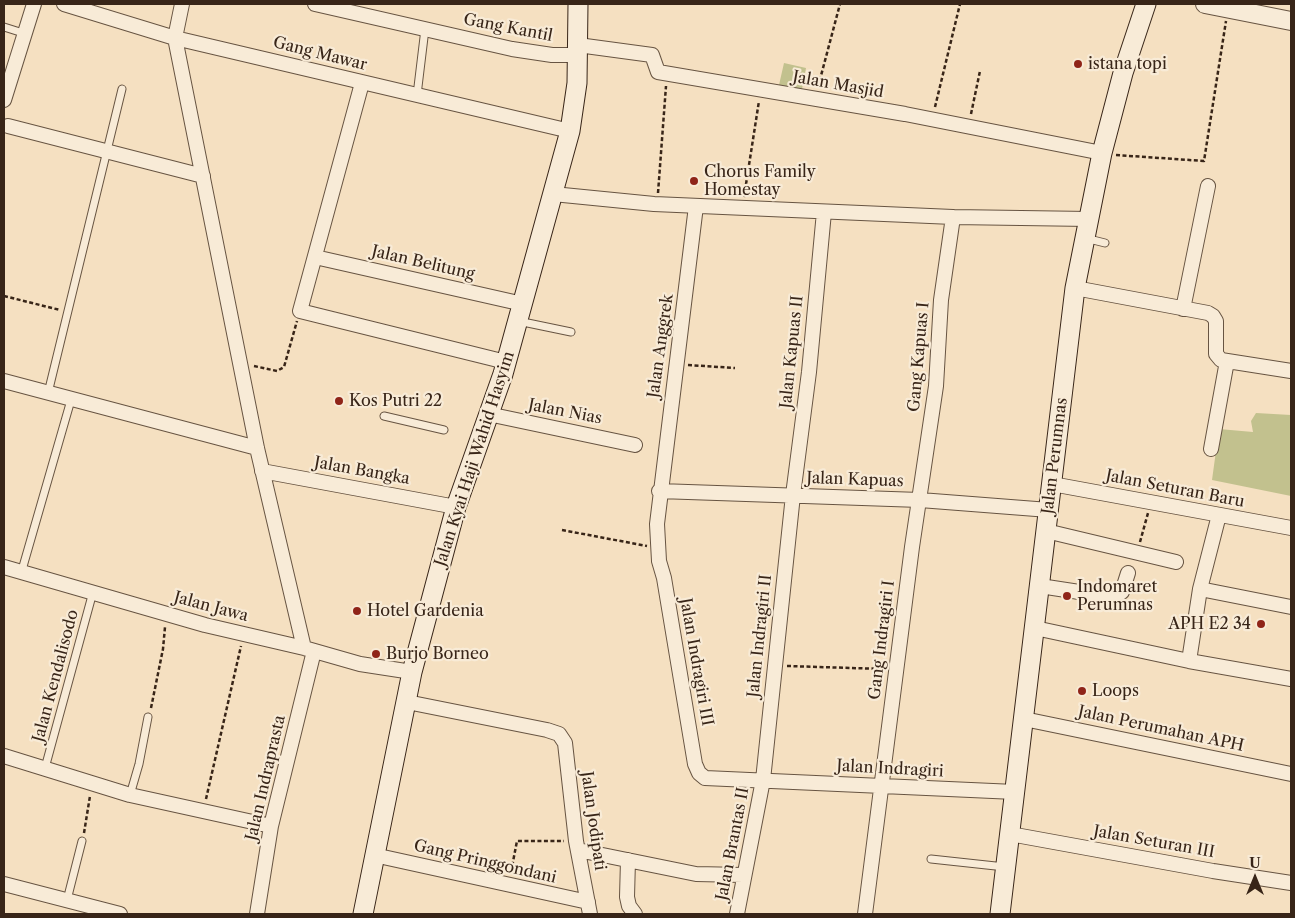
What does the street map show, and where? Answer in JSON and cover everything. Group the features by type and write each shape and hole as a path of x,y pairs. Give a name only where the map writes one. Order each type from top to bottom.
{"main road":[{"name":"Jalan Kyai Haji Wahid Hasyim","path":"363,914 412,672 456,507 506,362 570,131 574,108 578,50 578,4"},
{"name":"Jalan Perumnas","path":"1000,914 1075,288 1102,154 1123,73 1146,4"}],"street":[{"path":"4,100 23,33 34,4"},
{"name":"Gang Mawar","path":"64,4 175,38 570,131"},
{"path":"182,4 175,38 262,471 309,650"},
{"name":"Gang Kantil","path":"315,4 512,49 552,55 578,50"},
{"path":"1205,4 1291,21"},
{"path":"578,50 652,54 656,70 667,74"},
{"name":"Jalan Masjid","path":"667,74 815,98 1102,154"},
{"path":"362,83 300,311 506,362"},
{"path":"8,126 203,176"},
{"path":"1183,309 1208,186"},
{"path":"553,194 657,204 824,212 953,217 1089,219"},
{"name":"Jalan Anggrek","path":"659,491 696,206"},
{"name":"Jalan Kapuas II","path":"793,495 809,372 824,212"},
{"name":"Gang Kapuas I","path":"920,500 936,386 941,300 953,217"},
{"name":"Jalan Belitung","path":"315,257 520,312"},
{"path":"1075,288 1183,309 1204,311 1213,316 1216,322 1216,354 1221,360 1291,371"},
{"path":"1211,449 1227,361"},
{"path":"4,381 257,448"},
{"name":"Jalan Nias","path":"488,414 635,445"},
{"name":"Jalan Bangka","path":"262,471 456,507"},
{"name":"Jalan Seturan Baru","path":"1052,484 1291,528"},
{"name":"Jalan Kapuas","path":"659,491 920,500 1049,510"},
{"name":"Jalan Indragiri III","path":"659,491 658,548 695,764 699,773 705,778 763,780"},
{"name":"Jalan Indragiri II","path":"763,780 793,495"},
{"name":"Gang Indragiri I","path":"865,914 920,500"},
{"path":"1188,661 1200,589 1219,515"},
{"path":"1046,532 1176,562"},
{"name":"Jalan Jawa","path":"4,568 22,570 166,613 360,664 412,672"},
{"path":"1040,586 1112,597 1122,592 1128,573"},
{"path":"1200,589 1291,607"},
{"path":"1035,628 1188,661 1291,679"},
{"name":"Jalan Indraprasta","path":"257,914 272,826 309,650"},
{"name":"Jalan Jodipati","path":"407,702 559,734 565,743 577,846 589,908"},
{"name":"Jalan Perumahan APH","path":"1024,719 1291,774"},
{"path":"4,756 130,795 272,826"},
{"name":"Jalan Indragiri","path":"763,780 1015,792"},
{"name":"Jalan Brantas II","path":"737,914 763,780"},
{"name":"Jalan Seturan III","path":"1010,834 1213,871 1291,883"},
{"path":"577,846 628,860 696,874 743,876"},
{"name":"Gang Pringgondani","path":"374,855 508,886 589,908"},
{"path":"628,860 627,897 629,906 635,914"},
{"path":"4,884 120,914"}],"lane":[{"path":"4,27 23,33"},
{"path":"417,96 425,29"},
{"path":"48,394 122,89"},
{"path":"1085,238 1105,243"},
{"path":"520,312 571,332"},
{"path":"22,570 71,400"},
{"path":"384,416 444,430"},
{"name":"Jalan Kendalisodo","path":"45,768 93,591"},
{"path":"130,795 139,764 148,717"},
{"path":"67,900 82,842"},
{"path":"931,859 1006,867"}],"path":[{"path":"815,98 840,4"},
{"path":"934,120 935,102 960,4"},
{"path":"1102,154 1204,161 1228,8"},
{"path":"968,127 980,71"},
{"path":"657,204 667,74"},
{"path":"742,208 762,90"},
{"path":"4,296 67,312"},
{"path":"240,364 277,371 282,370 300,311"},
{"path":"676,364 735,368"},
{"path":"1138,552 1152,502"},
{"path":"562,530 658,548"},
{"path":"148,717 163,649 166,613"},
{"path":"203,810 244,634"},
{"path":"774,666 896,670"},
{"path":"82,842 93,783"},
{"path":"508,886 517,841 577,846"}],"shaded area":[{"path":"784,63 806,68 802,89 779,85"},
{"path":"1256,413 1291,415 1291,496 1212,480 1219,429 1253,432 1251,421"}],"place":[{"name":"istana topi","path":"1078,64"},
{"name":"Chorus Family Homestay","path":"694,181"},
{"name":"Kos Putri 22","path":"339,401"},
{"name":"Indomaret Perumnas","path":"1067,596"},
{"name":"Hotel Gardenia","path":"357,611"},
{"name":"APH E2 34","path":"1261,624"},
{"name":"Burjo Borneo","path":"376,654"},
{"name":"Loops","path":"1082,691"}]}
